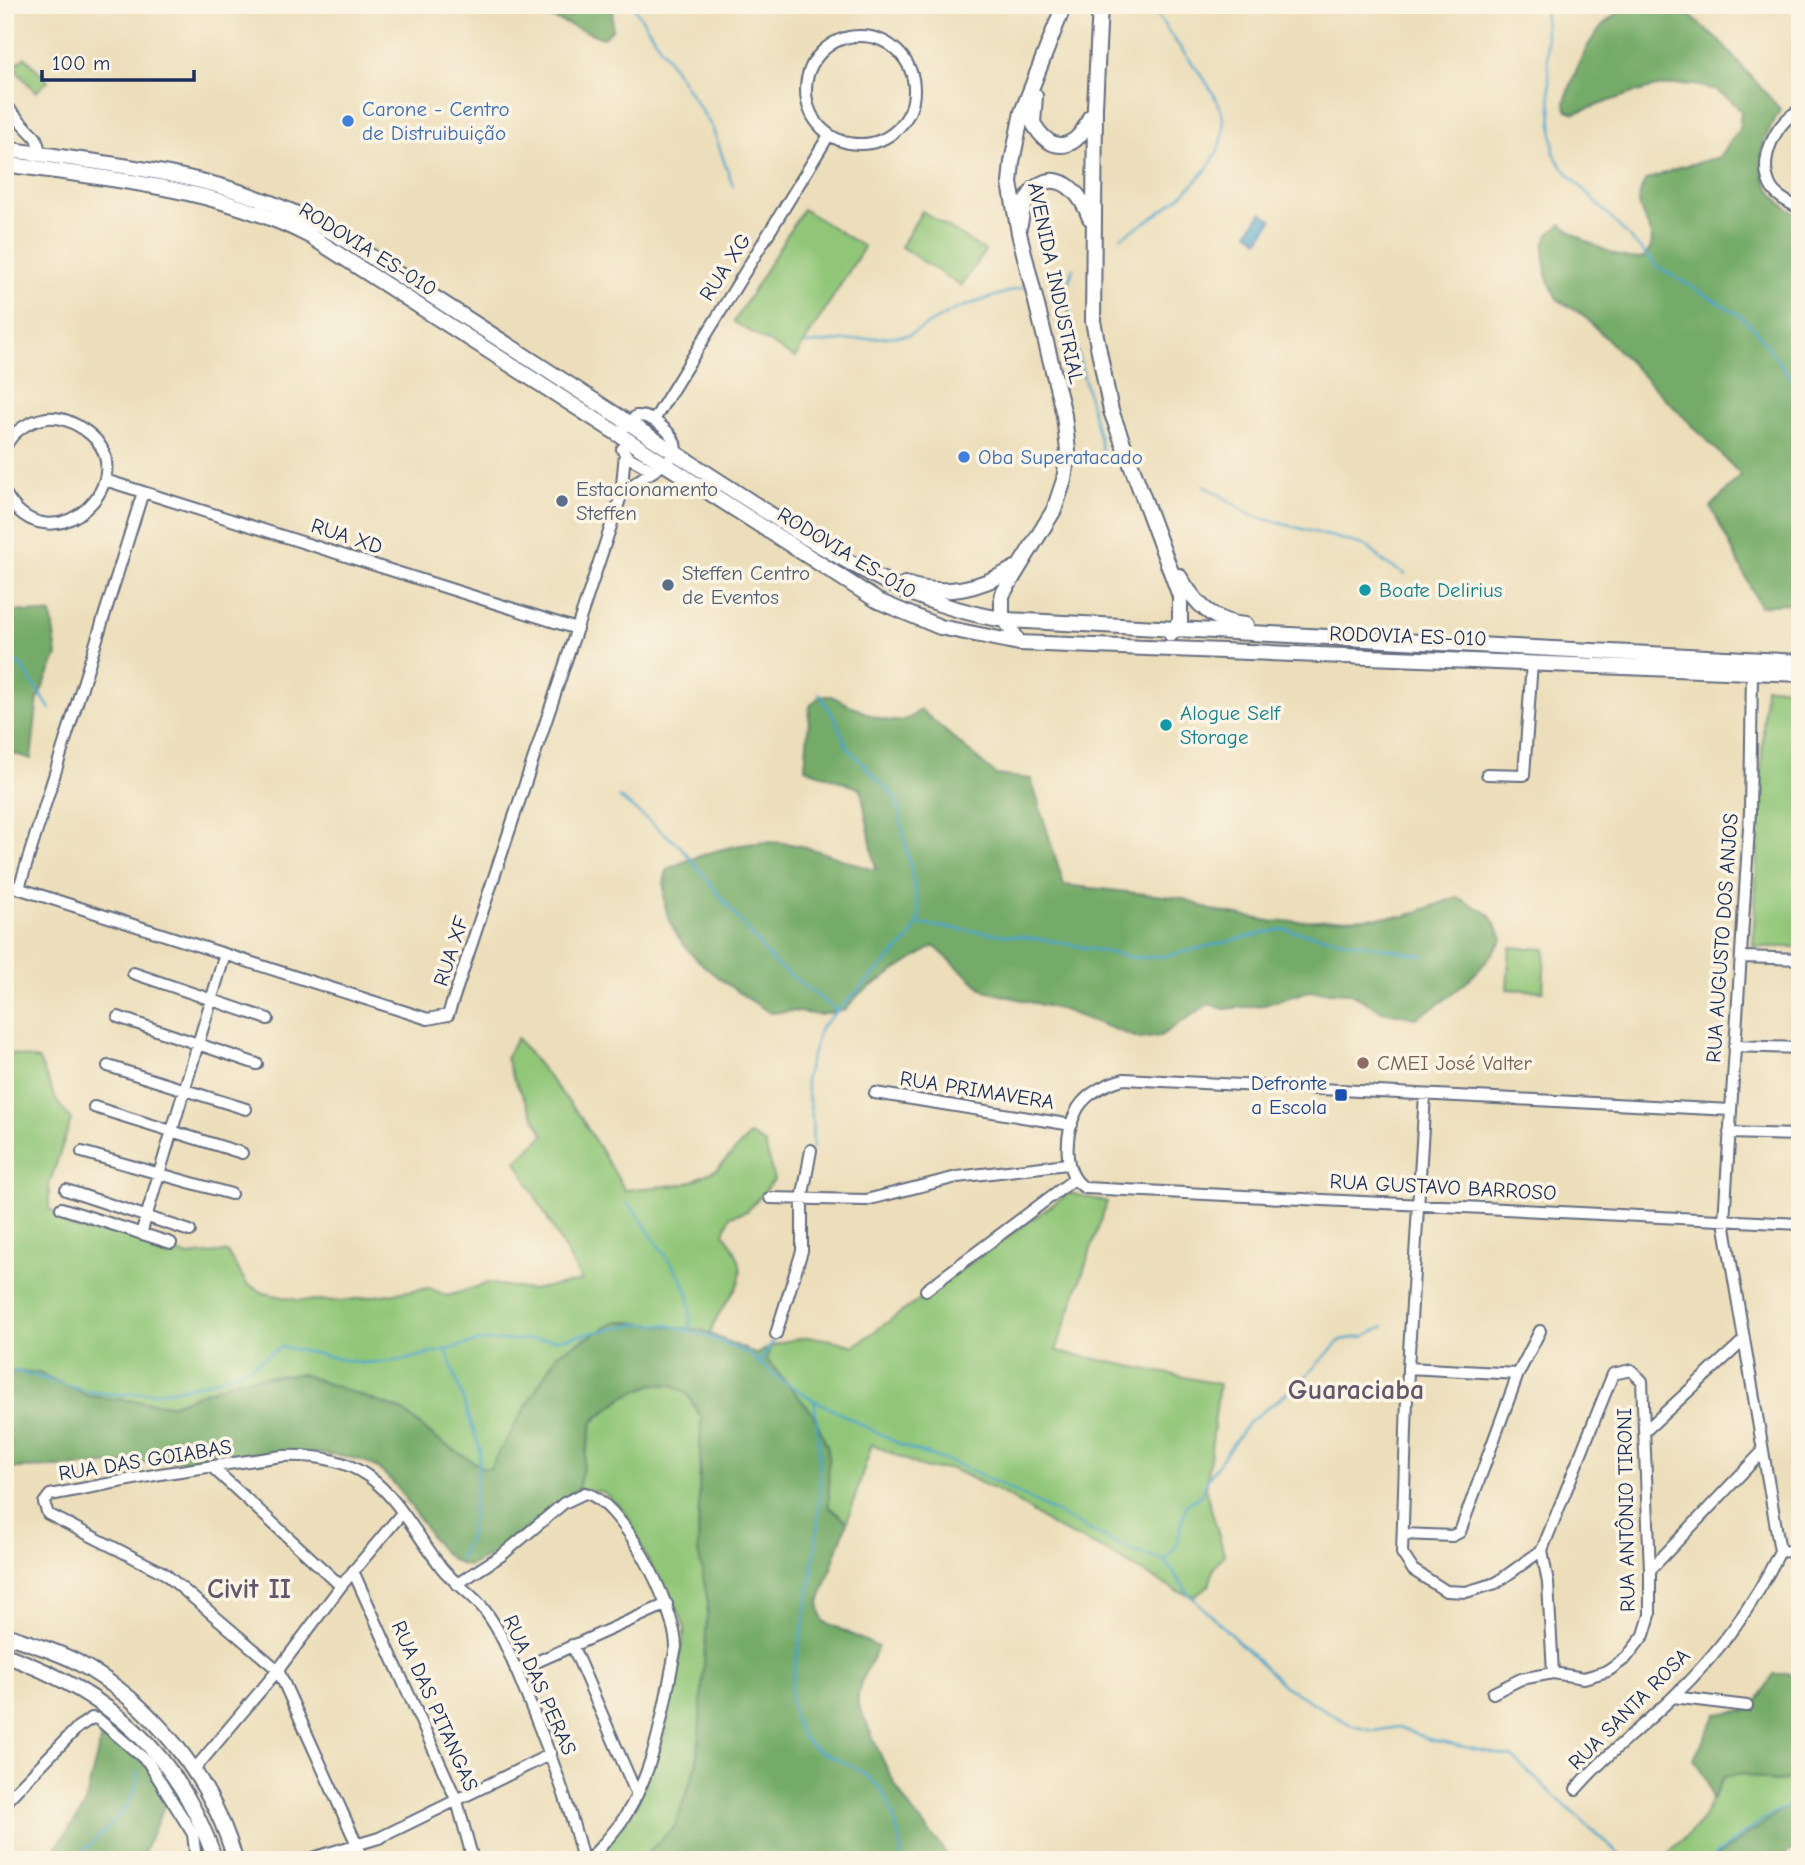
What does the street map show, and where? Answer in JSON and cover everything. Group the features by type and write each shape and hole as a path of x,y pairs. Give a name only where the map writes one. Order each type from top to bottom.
{"main road":[{"name":"AVENIDA INDUSTRIAL","path":"1006,620 1002,614 1002,596 1019,565 1038,542 1054,510 1064,480 1068,451 1063,415 1019,233 1010,183 1019,125 1064,5"},
{"name":"AVENIDA INDUSTRIAL","path":"1100,5 1094,107 1091,301 1100,367 1111,411 1180,596 1181,613 1175,630"},
{"path":"1036,80 1033,124 1051,142 1068,144 1079,139 1094,107"},
{"name":"RODOVIA ES-010","path":"5,149 219,184 292,210 339,236 624,428 665,462 878,601 940,627 1019,643 1532,662 1749,665 1800,662"},
{"name":"RODOVIA ES-010","path":"5,164 205,194 280,220 624,428"},
{"path":"1019,233 1025,201 1038,184 1049,182 1070,187 1078,192 1093,226"},
{"name":"RODOVIA ES-010","path":"665,462 904,592 946,607 1006,620 1749,665 1800,674"},
{"name":"AVENIDA INDUSTRIAL","path":"804,536 819,537 907,585 942,592 967,590 992,581 1019,565"},
{"name":"AVENIDA INDUSTRIAL","path":"1165,550 1186,588 1213,617 1230,624 1294,628 1313,638"},
{"path":"1006,620 1019,643"},
{"path":"1149,647 1175,630"},
{"path":"5,1635 66,1657 112,1685 154,1721 193,1771 214,1806 235,1860"},
{"path":"5,1655 79,1687 142,1738 187,1797 215,1860"}],"street":[{"path":"865,36 883,41 897,51 911,74 914,100 908,117 896,131 873,143 846,143 829,135 816,123 808,107 805,89 808,72 817,56 839,41 865,36"},
{"path":"5,105 36,138 41,155"},
{"path":"1800,110 1790,115 1776,131 1768,157 1768,172 1770,186 1783,199 1800,208"},
{"name":"RUA XG","path":"654,421 829,135"},
{"path":"621,496 665,462 672,437 654,421 642,415 624,428"},
{"path":"5,448 9,440 27,424 49,418 73,422 92,435 104,456 105,480 96,502 78,517 55,524 32,520 13,506 5,493"},
{"name":"RUA XF","path":"5,884 428,1019 448,1015 621,496 625,453 620,444 624,428"},
{"path":"625,453 665,462"},
{"name":"RUA XD","path":"105,480 577,629"},
{"path":"19,888 143,492"},
{"path":"1487,774 1524,775 1532,662"},
{"name":"RUA AUGUSTO DOS ANJOS","path":"1724,1221 1734,1046 1743,957 1750,812 1749,665"},
{"path":"141,1234 225,954"},
{"path":"1743,957 1800,959"},
{"path":"132,973 268,1019"},
{"path":"118,1017 257,1063"},
{"path":"1734,1046 1800,1048"},
{"path":"108,1066 246,1109"},
{"path":"926,1290 1073,1180 1068,1164 1072,1125 1086,1099 1112,1082 1124,1079 1731,1110"},
{"name":"RUA PRIMAVERA","path":"875,1093 1072,1125"},
{"path":"1425,1095 1408,1368 1402,1553 1413,1570 1446,1591 1466,1592 1496,1583 1542,1550 1548,1583 1553,1673"},
{"path":"94,1107 242,1153"},
{"path":"1729,1133 1800,1135"},
{"path":"776,1334 802,1251 802,1200 811,1150"},
{"path":"82,1152 231,1194"},
{"path":"770,1198 838,1201 891,1195 957,1177 1068,1164"},
{"name":"RUA GUSTAVO BARROSO","path":"1073,1180 1085,1188 1800,1224"},
{"path":"66,1190 191,1231"},
{"path":"61,1209 172,1244"},
{"path":"1724,1221 1742,1342 1780,1551 1800,1552"},
{"path":"1403,1534 1452,1536 1460,1532 1518,1374 1540,1331"},
{"path":"1645,1431 1742,1342"},
{"path":"1408,1368 1518,1374"},
{"name":"RUA ANTÔNIO TIRONI","path":"1493,1693 1521,1679 1553,1673 1584,1678 1608,1671 1626,1658 1644,1634 1650,1615 1645,1431 1642,1381 1631,1370 1621,1370 1610,1381 1542,1550"},
{"path":"1650,1570 1763,1451"},
{"name":"RUA DAS GOIABAS","path":"278,1670 164,1573 56,1519 45,1509 46,1500 65,1491 160,1474 302,1455 341,1462 370,1475 402,1513"},
{"path":"213,1468 341,1586"},
{"path":"457,1584 502,1555 564,1503 585,1493 609,1508 630,1535 667,1604 676,1633 676,1647 654,1749 637,1795 624,1818 589,1860"},
{"path":"193,1771 278,1670 341,1586 402,1513"},
{"name":"RUA DAS PERAS","path":"402,1513 457,1584 486,1612 516,1671 551,1754 583,1860"},
{"name":"RUA SANTA ROSA","path":"1576,1789 1615,1746 1673,1697 1741,1621 1758,1596 1780,1551"},
{"name":"RUA DAS PITANGAS","path":"353,1571 457,1801 473,1860"},
{"path":"516,1671 667,1604"},
{"path":"572,1646 637,1795"},
{"path":"278,1670 362,1860"},
{"path":"1673,1697 1746,1706"},
{"path":"5,1802 78,1727 92,1717 98,1719 148,1762 193,1835 196,1860"},
{"path":"305,1860 358,1847 551,1754"}],"green space":[{"path":"471,5 613,5 612,30 603,38 521,6 498,14"},
{"path":"1631,5 1678,5 1720,42 1780,109 1765,139 1761,159 1765,179 1775,197 1800,216 1800,603 1760,606 1711,507 1741,475 1584,316 1557,299 1546,275 1544,246 1548,235 1561,224 1577,236 1614,254 1644,257 1652,242 1640,206 1639,196 1645,181 1680,167 1720,157 1739,129 1741,111 1724,95 1705,87 1683,84 1639,91 1575,113 1566,110 1565,101 1575,72 1596,33 1606,22"},
{"path":"25,57 48,81 36,92 13,67"},
{"path":"803,209 864,247 795,358 734,322"},
{"path":"922,211 985,251 961,286 901,247"},
{"path":"5,610 51,614 57,655 38,698 31,759 5,751"},
{"path":"1765,687 1800,688 1800,947 1753,947"},
{"path":"820,696 831,696 865,713 889,721 911,717 920,709 996,775 1031,779 1064,885 1182,898 1211,910 1275,922 1406,916 1457,897 1489,914 1503,938 1476,973 1442,1002 1416,1018 1382,1011 1350,993 1309,991 1264,1005 1224,1009 1209,1004 1160,1036 1140,1039 1063,1010 985,991 934,946 859,994 845,1010 819,1015 793,1011 770,1013 710,971 678,937 668,916 664,894 667,869 724,849 768,842 806,848 876,870 861,789 805,768 810,706"},
{"path":"1510,947 1545,949 1543,991 1507,989"},
{"path":"517,1038 580,1116 625,1190 686,1184 717,1169 750,1135 765,1144 774,1180 747,1211 730,1216 724,1233 735,1251 740,1265 740,1277 710,1334 701,1330 618,1321 557,1354 490,1468 483,1468 435,1438 403,1411 301,1374 239,1379 171,1405 88,1396 39,1373 5,1371 5,1052 39,1060 56,1100 71,1120 49,1185 49,1208 70,1227 96,1232 119,1232 188,1256 227,1252 247,1284 264,1293 297,1300 342,1301 429,1288 448,1296 488,1283 530,1290 582,1281 516,1161 544,1135 512,1075 506,1058"},
{"path":"1069,1193 1107,1202 1056,1351 1219,1384 1206,1491 1224,1554 1214,1568 1209,1586 1195,1596 1176,1591 1106,1551 1054,1527 1010,1497 965,1475 952,1469 926,1469 872,1444 847,1522 829,1507 827,1479 814,1415 767,1360 770,1347 803,1338 821,1338 854,1346"},
{"path":"618,1321 701,1330 756,1354 770,1347 767,1360 814,1415 828,1448 829,1507 847,1522 819,1603 823,1621 878,1647 861,1682 858,1705 904,1800 950,1860 640,1860 675,1826 697,1763 708,1602 698,1551 701,1417 687,1394 672,1385 653,1384 623,1397 593,1421 578,1489 494,1554 469,1566 455,1561 442,1550 391,1480 375,1467 357,1459 324,1454 291,1454 5,1468 5,1371 39,1373 88,1396 171,1405 240,1379 301,1374 403,1411 435,1438 483,1468 490,1468 557,1354"},
{"path":"653,1384 672,1385 687,1394 701,1417 698,1551 708,1602 697,1763 675,1826 640,1860 595,1860 637,1804 667,1724 685,1628 673,1598 653,1571 625,1511 603,1492 578,1489 593,1422 623,1397"},
{"path":"1774,1674 1787,1674 1800,1680 1800,1777 1774,1782 1745,1774 1724,1777 1712,1800 1707,1781 1694,1759 1716,1714 1753,1709"},
{"path":"104,1725 125,1742 170,1792 141,1860 47,1860 84,1808"},
{"path":"1745,1774 1774,1782 1800,1777 1800,1800 1712,1860 1661,1860 1700,1823 1723,1777"},
{"path":"1797,1800 1800,1845 1777,1860 1712,1860"}],"water":[{"path":"1262,212 1272,220 1259,240 1248,232"}],"waterway":[{"path":"633,5 712,127 733,186"},
{"path":"1121,237 1176,200 1194,183 1210,165 1220,146 1224,126 1219,105 1212,92 1168,31 1153,5"},
{"path":"1544,5 1554,153 1561,166 1658,267 1738,314 1755,329 1800,392"},
{"path":"1073,268 1066,290 1071,327 1103,453"},
{"path":"806,344 909,335 956,309 1023,287"},
{"path":"1204,485 1253,516 1367,546 1385,563 1405,574"},
{"path":"5,653 23,668 50,709"},
{"path":"813,1148 812,1116 805,1079 820,1028 909,940 920,917 897,800 847,747 837,722 819,693"},
{"path":"619,797 680,846 774,963 837,1011"},
{"path":"918,924 1053,941 1135,958 1166,956 1282,929 1425,956"},
{"path":"627,1203 676,1270 687,1290 690,1302 689,1331"},
{"path":"5,1370 87,1391 134,1394 172,1390 226,1377 283,1347 360,1363 404,1360 481,1341 559,1339 638,1324 669,1325 713,1338 749,1354 781,1380 814,1400 907,1448 954,1463 1127,1549 1165,1561 1189,1594 1284,1686 1353,1726 1373,1731 1399,1727 1431,1740 1512,1757 1625,1860"},
{"path":"1165,1561 1176,1546 1186,1505 1201,1495 1208,1478 1248,1423 1297,1385 1341,1340 1365,1336 1384,1326"},
{"path":"760,1363 776,1336"},
{"path":"446,1350 480,1449 470,1535 459,1559"},
{"path":"814,1400 820,1475 819,1511 811,1582 790,1691 794,1717 801,1734 810,1745 861,1771 876,1784 887,1800 895,1820 902,1860"},
{"path":"76,1860 124,1809 132,1797 137,1772"},
{"path":"1709,1860 1761,1821 1800,1800"}],"place":[{"name":"Carone - Centro de Distruibuição","path":"348,121"},
{"name":"Oba Superatacado","path":"964,457"},
{"name":"Estacionamento Steffen","path":"562,501"},
{"name":"Steffen Centro de Eventos","path":"668,585"},
{"name":"Boate Delirius","path":"1365,590"},
{"name":"Alogue Self Storage","path":"1166,725"},
{"name":"CMEI José Valter","path":"1363,1063"},
{"name":"Defronte a Escola","path":"1341,1095"}],"district":[{"name":"Guaraciaba","path":"1356,1390"},
{"name":"Civit II","path":"249,1589"}]}
